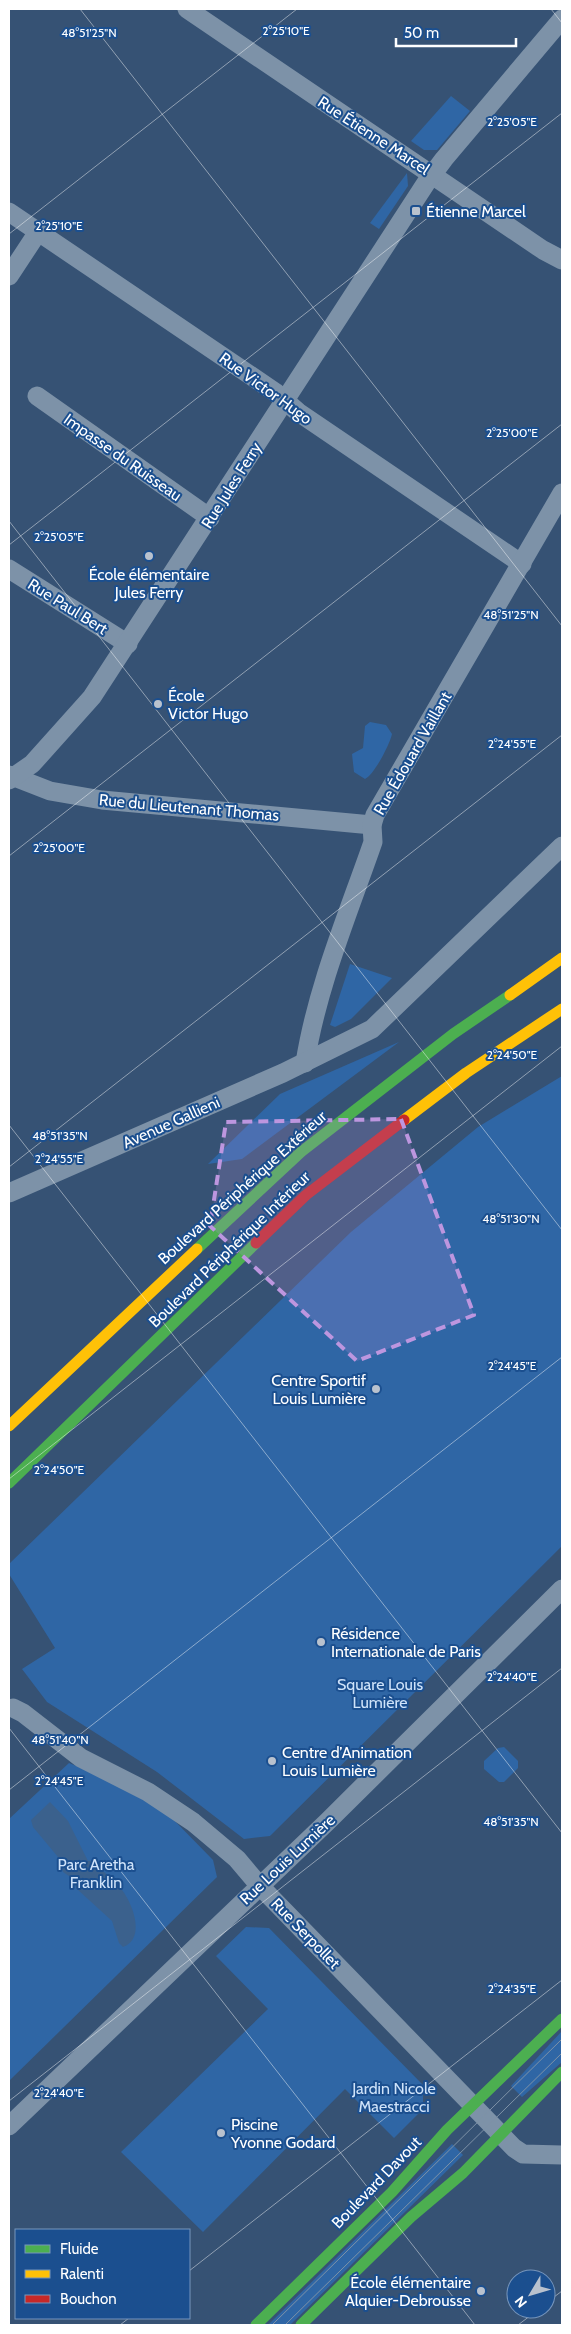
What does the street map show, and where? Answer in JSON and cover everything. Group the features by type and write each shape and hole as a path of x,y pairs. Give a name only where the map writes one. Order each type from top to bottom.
{"main road":[{"name":"Boulevard Périphérique Extérieur","path":"9,1426 100,1338 301,1152 453,1034 562,958"},
{"name":"Boulevard Périphérique Intérieur","path":"9,1483 306,1194 466,1073 562,1009"},
{"name":"Boulevard Davout","path":"256,2325 392,2192 447,2130 562,2020"},
{"path":"301,2325 411,2217 463,2173 562,2072"}],"street":[{"name":"Rue Étienne Marcel","path":"187,9 544,250 562,260"},
{"path":"433,174 562,19"},
{"name":"Rue Jules Ferry","path":"10,777 32,764 92,697 433,174"},
{"name":"Rue Victor Hugo","path":"9,212 522,564"},
{"path":"9,276 38,232"},
{"name":"Impasse du Ruisseau","path":"36,396 210,518"},
{"name":"Rue Édouard Vaillant","path":"305,1063 309,1040 334,955 373,842 372,825 562,493"},
{"name":"Rue Paul Bert","path":"9,569 128,644"},
{"name":"Rue du Lieutenant Thomas","path":"10,777 50,791 102,800 372,825"},
{"name":"Avenue Gallieni","path":"9,1193 305,1063 372,1029 562,846"},
{"name":"Rue Louis Lumière","path":"9,2126 347,1802 562,1589"},
{"name":"Rue Serpollet","path":"13,1708 23,1713 81,1758 148,1792 192,1822 237,1859 501,2136 523,2154 562,2155"}],"highlighted area":[{"path":"401,1119 474,1315 357,1361 210,1226 226,1122"}],"green space":[{"path":"451,96 470,111 437,150 424,150 411,141"},
{"path":"407,173 408,186 379,229 370,223"},
{"path":"370,722 386,725 392,734 381,759 373,772 365,779 354,772 352,754 363,748 365,726"},
{"path":"350,964 392,978 351,1019 335,1027 330,1025"},
{"path":"399,1042 242,1159 208,1164 280,1094"},
{"name":"Centre Sportif Louis Lumière","path":"562,1076 562,1546 270,1836 244,1839 157,1772 47,1702 22,1669 55,1648 9,1574 9,1564 351,1232 478,1127"},
{"path":"504,1747 518,1761 518,1768 504,1782 499,1782 484,1769 484,1761 498,1748"},
{"name":"Parc Aretha Franklin","path":"69,1763 108,1779 166,1812 213,1860 217,1877 9,2081 9,1819"},
{"name":"Piscine Yvonne Godard","path":"246,1927 269,1928 423,2085 423,2109 394,2138 345,2089 203,2232 121,2152 268,2009 216,1956"},
{"path":"562,2031 562,2062 522,2097 511,2086"},
{"path":"452,2144 463,2155 290,2325 268,2325"}],"shaded area":[{"path":"50,1802 68,1821 88,1861 91,1861 115,1882 126,1896 133,1912 136,1929 130,1943 123,1947 119,1943 112,1921 77,1889 72,1878 63,1872 58,1857 33,1827 31,1820"}],"tram line":[{"path":"272,2325 562,2039"},
{"path":"285,2325 562,2053"}],"traffic: fast":[{"path":"197,1249 301,1152 453,1034 510,995"},
{"path":"9,1483 256,1243"},
{"path":"256,2325 392,2192 447,2130 562,2019"},
{"path":"301,2325 411,2217 463,2173 562,2072"}],"traffic: slow":[{"path":"510,995 562,958"},
{"path":"404,1120 466,1073 562,1009"},
{"path":"9,1426 197,1249"}],"traffic: jam":[{"path":"256,1243 306,1195 404,1120"}],"place":[{"name":"Étienne Marcel","path":"416,211"},
{"name":"École élémentaire Jules Ferry","path":"149,556"},
{"name":"École Victor Hugo","path":"158,704"},
{"name":"Centre Sportif Louis Lumière","path":"376,1389"},
{"name":"Résidence Internationale de Paris","path":"321,1642"},
{"name":"Centre d’Animation Louis Lumière","path":"272,1761"},
{"name":"Piscine Yvonne Godard","path":"221,2133"},
{"name":"École élémentaire Alquier-Debrousse","path":"481,2291"}],"park label":[{"name":"Square Louis Lumière","path":"380,1693"},
{"name":"Jardin Nicole Maestracci","path":"394,2097"}]}
